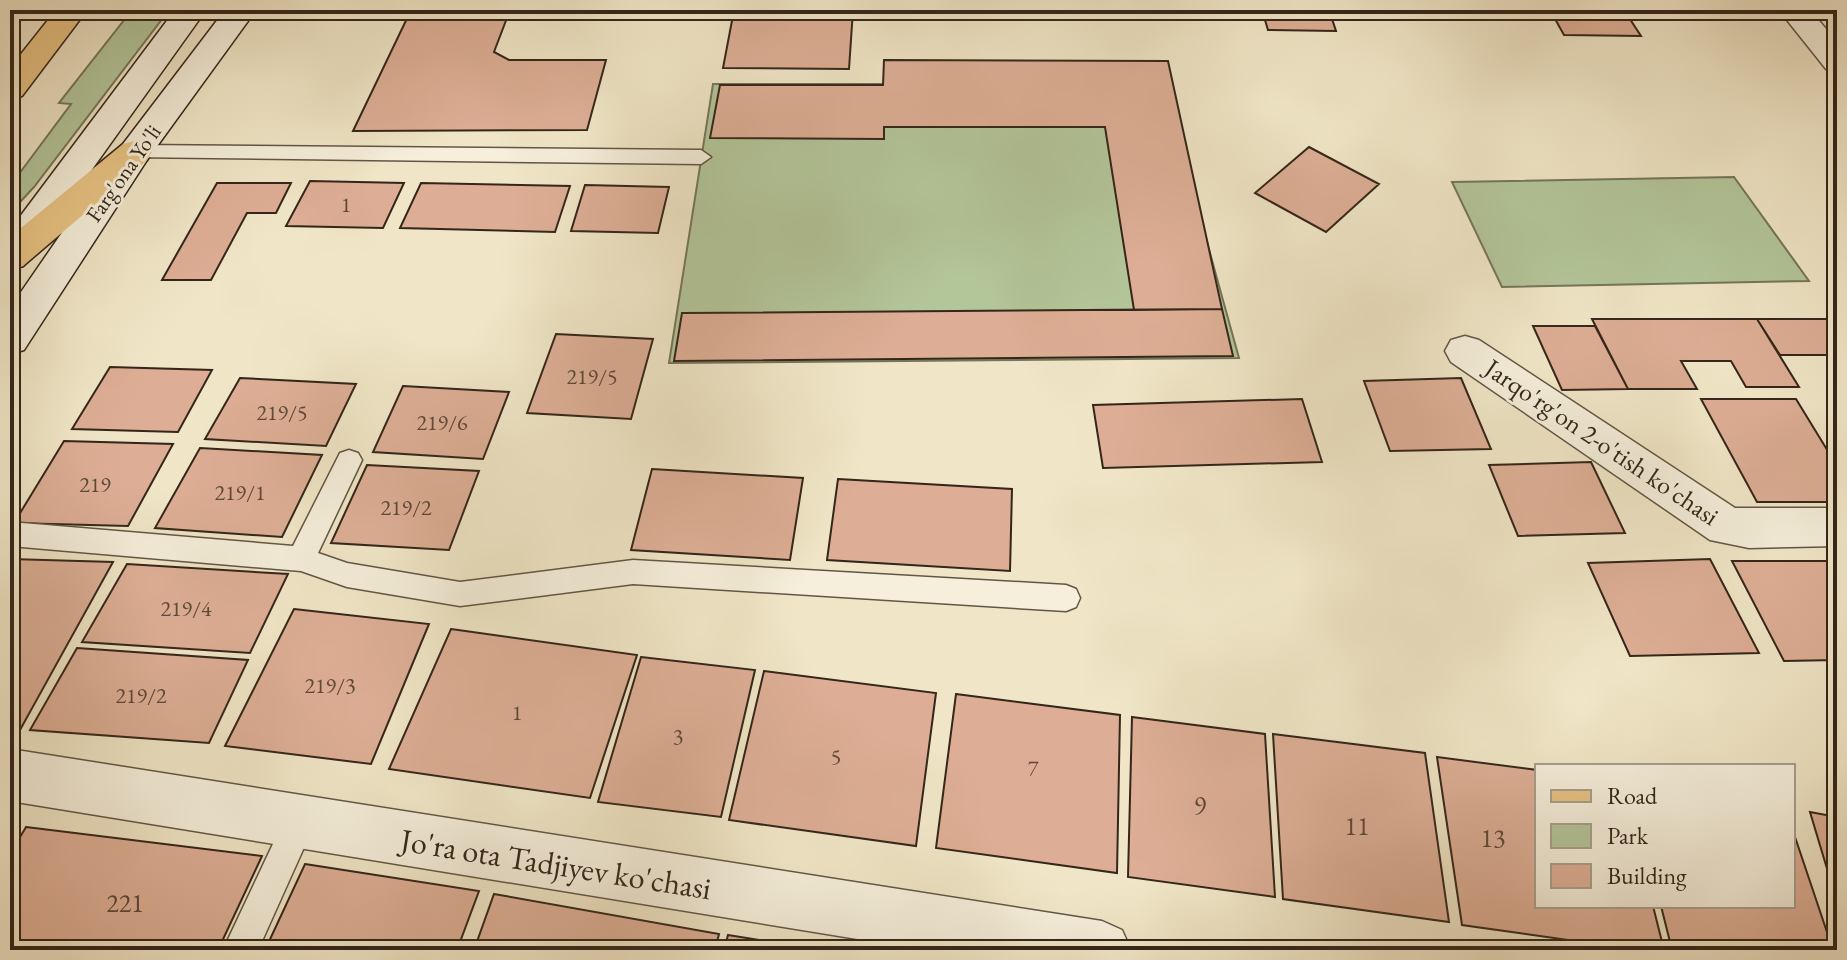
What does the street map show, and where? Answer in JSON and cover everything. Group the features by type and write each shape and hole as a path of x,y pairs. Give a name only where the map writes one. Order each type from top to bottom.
{"main road":[{"path":"10,89 72,10"},
{"path":"10,257 135,152"}],"street":[{"name":"Farg'ona Yo'li","path":"10,257 191,10"},
{"name":"Farg'ona Yo'li","path":"10,339 135,152 241,10"},
{"path":"1794,10 1837,62"},
{"name":"Jarqo'rg'on 2-o'tish ko'chasi","path":"1465,351 1726,526 1749,529 1837,527"},
{"name":"Jo'ra ota Tadjiyev ko'chasi","path":"10,775 947,938 1102,950"}],"lane":[{"path":"135,152 701,157"},
{"path":"301,559 349,460"},
{"path":"10,534 301,559 347,575 460,594 633,572 1066,598"},
{"path":"240,950 299,823"}],"green space":[{"path":"132,10 169,10 34,187 10,213 10,186 71,104 59,103"},
{"path":"1158,65 1239,358 669,363 713,84 885,84"},
{"path":"1734,177 1809,281 1502,287 1452,182"}],"building":[{"path":"411,10 510,10 494,52 509,60 606,60 587,130 353,131"},
{"path":"734,10 853,10 849,69 723,68"},
{"path":"1262,10 1329,10 1336,31 1268,30"},
{"path":"1550,10 1624,10 1641,36 1564,35"},
{"path":"884,60 1168,61 1222,309 1134,310 1105,127 884,127 884,139 710,138 720,85 883,85"},
{"path":"1309,147 1379,184 1326,232 1255,193"},
{"path":"310,181 404,183 383,228 286,226"},
{"path":"217,183 291,183 276,213 247,213 211,280 162,280"},
{"path":"421,183 570,186 555,232 400,228"},
{"path":"585,185 669,187 658,233 571,231"},
{"path":"1222,309 1233,356 674,361 682,313"},
{"path":"1592,319 1757,319 1799,387 1746,387 1731,361 1681,361 1697,389 1628,389"},
{"path":"1757,319 1837,319 1837,355 1780,355"},
{"path":"1533,326 1595,326 1628,389 1562,390"},
{"path":"556,334 653,339 631,419 527,413"},
{"path":"110,367 212,370 178,432 72,429"},
{"path":"240,378 356,384 326,446 205,439"},
{"path":"1461,378 1491,449 1390,451 1364,381"},
{"path":"403,386 509,392 483,459 373,452"},
{"path":"1302,399 1322,462 1103,468 1093,405"},
{"path":"1701,399 1796,399 1837,466 1837,502 1757,502"},
{"path":"64,441 173,444 128,526 14,523"},
{"path":"200,448 322,455 282,537 155,528"},
{"path":"1591,462 1625,533 1518,536 1489,465"},
{"path":"367,465 479,471 449,550 331,543"},
{"path":"652,469 803,478 790,560 631,550"},
{"path":"838,479 1012,489 1010,571 827,560"},
{"path":"10,559 113,562 20,730 10,729"},
{"path":"1710,559 1759,653 1630,656 1588,563"},
{"path":"1732,561 1837,561 1837,660 1784,661"},
{"path":"127,564 288,574 250,653 82,642"},
{"path":"294,609 429,624 371,764 225,746"},
{"path":"451,629 637,655 590,798 389,769"},
{"path":"77,648 248,660 209,743 30,730"},
{"path":"641,657 755,670 721,817 598,802"},
{"path":"764,671 936,693 916,846 729,820"},
{"path":"956,694 1120,715 1117,873 936,848"},
{"path":"1132,717 1265,734 1275,897 1128,877"},
{"path":"1273,734 1425,753 1449,922 1283,899"},
{"path":"1437,757 1535,770 1535,908 1654,908 1664,950 1638,950 1462,925"},
{"path":"1810,812 1837,817 1837,902"},
{"path":"26,827 262,856 218,950 10,950 10,854"},
{"path":"1795,837 1833,950 1672,950 1662,908 1795,908"},
{"path":"305,864 479,891 457,950 265,950"},
{"path":"494,894 719,934 715,950 474,950"},
{"path":"728,935 821,950 724,950"}]}
